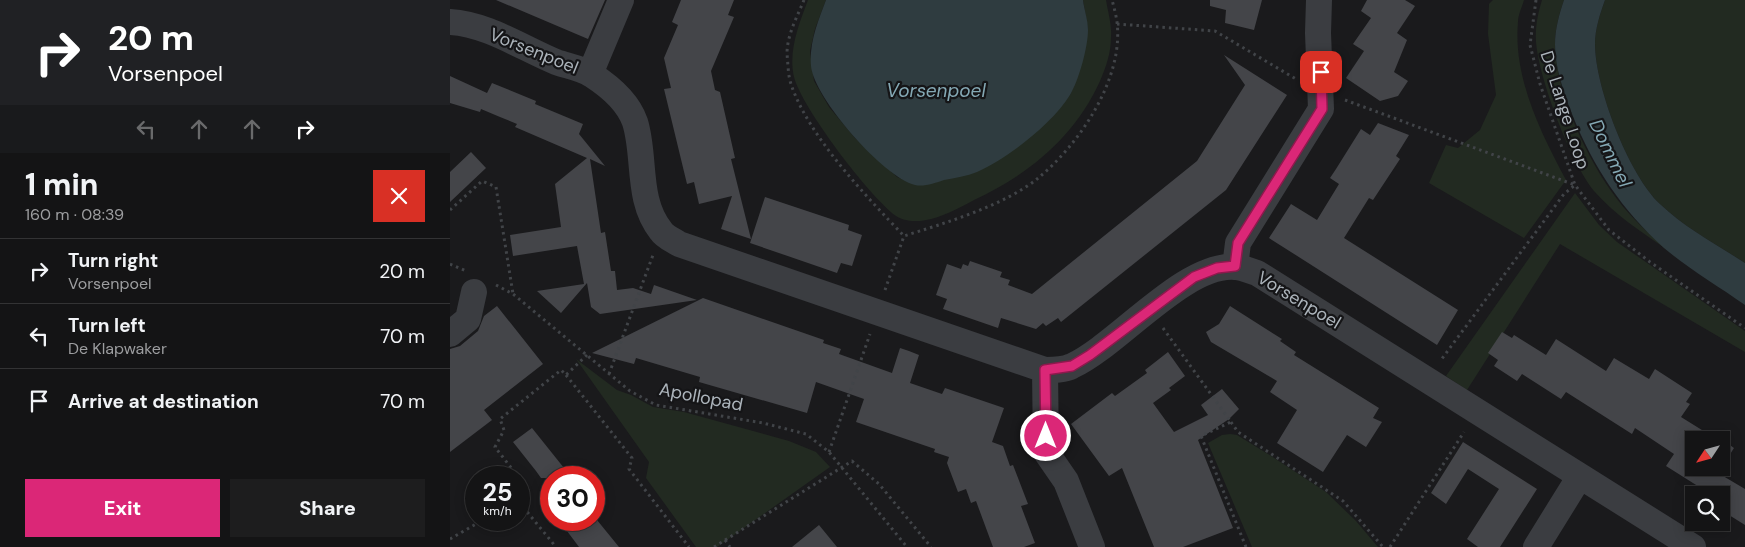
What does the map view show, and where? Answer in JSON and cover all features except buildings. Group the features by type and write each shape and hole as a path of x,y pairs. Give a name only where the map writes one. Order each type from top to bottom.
{"street":[{"path":"590,74 621,0"},
{"path":"1235,266 1238,243 1322,109 1318,33 1319,0"},
{"name":"Vorsenpoel","path":"450,22 473,26 590,74 621,99 634,121 650,214 662,233 679,244 1045,370 1072,366 1090,355 1194,277 1217,268 1235,266 1257,272 1693,547"},
{"path":"450,334 468,319 477,282"},
{"path":"1045,370 1046,452 1066,481 1092,547"},
{"path":"1536,547 1580,476"}],"path":[{"path":"804,0 792,26 787,52 790,83 802,108 830,152 874,205 904,236"},
{"path":"904,236 947,222 1001,200 1036,180 1063,154 1088,122 1107,88 1115,58 1117,24 1112,0"},
{"name":"De Lange Loop","path":"1536,0 1530,45 1540,84 1575,185 1609,230 1650,262 1745,328"},
{"path":"1117,24 1215,31 1304,84 1322,92 1575,185"},
{"path":"450,210 482,181 496,187 514,294"},
{"path":"1428,380 1437,364 1564,194 1575,185"},
{"path":"609,374 662,233"},
{"path":"829,452 904,236"},
{"name":"Apollopad","path":"450,264 477,282 514,294 630,391 656,405 763,423 806,434 829,452 907,547"},
{"path":"1150,310 1238,432 1343,501 1383,547"},
{"path":"566,375 587,355"},
{"path":"510,466 495,447 504,430 500,419 561,370 632,458 629,469 689,547"},
{"path":"1390,547 1477,412"},
{"path":"1231,422 1201,436 1246,547"},
{"path":"714,547 852,461 880,484 931,547"},
{"path":"530,515 556,547"},
{"path":"450,539 465,530"},
{"path":"725,540 730,547"}],"shaded area":[{"path":"808,0 826,0 815,29 810,51 814,81 829,107 855,138 897,177 916,185 1048,121 1070,95 1083,59 1088,29 1083,0 1106,0 1111,28 1110,49 1102,76 1090,101 1063,137 1048,152 1013,179 960,207 922,221 910,221 896,216 870,190 838,151 800,91 794,77 792,57 795,38"},
{"path":"1493,0 1524,0 1518,19 1518,43 1524,84 1547,143 1566,180 1524,238 1429,183 1446,145 1458,148 1480,130 1496,95 1488,34 1489,4"},
{"path":"1542,0 1564,0 1556,33 1557,64 1567,105 1585,146 1595,166 1622,206 1666,249 1610,207 1594,191 1575,160 1549,97 1538,58 1536,31"},
{"path":"1605,0 1745,0 1745,263 1670,213 1648,191 1637,173 1607,106 1597,62 1596,33"},
{"path":"1575,193 1599,225 1617,242 1745,331 1745,352 1560,244 1467,390 1446,376"},
{"path":"576,359 617,390 653,407 684,412 789,441 816,452 830,467 717,547 696,547 646,478 649,462"},
{"path":"1222,435 1237,435 1326,492 1356,521 1378,547 1252,547 1208,443"}],"water":[{"name":"Vorsenpoel","path":"826,0 1083,0 1088,37 1080,72 1070,95 1041,128 1002,158 977,172 930,184 915,185 901,179 869,152 837,116 815,80 811,66 811,49"},
{"name":"Dommel","path":"1564,0 1605,0 1596,33 1597,62 1607,106 1626,152 1648,191 1660,204 1690,228 1745,263 1745,305 1664,248 1622,203 1599,170 1572,114 1558,71 1555,39"}],"route":[{"path":"1046,436 1045,370 1057,370 1072,366 1090,355 1194,277 1217,268 1235,266 1238,243 1322,109 1321,72"}]}
